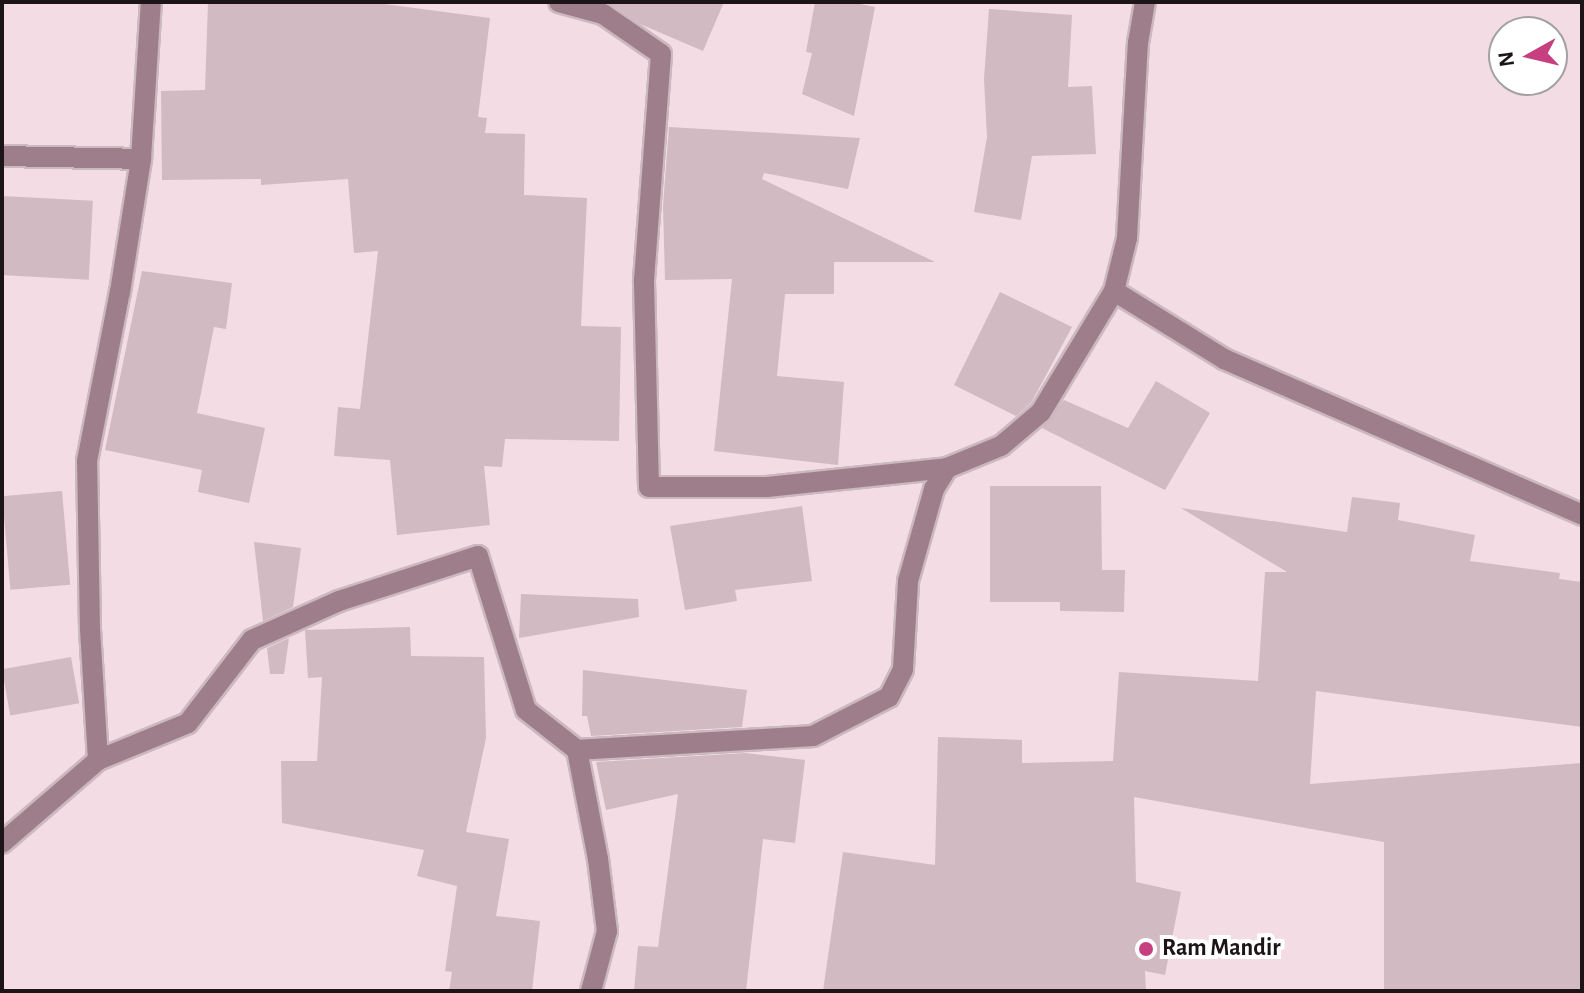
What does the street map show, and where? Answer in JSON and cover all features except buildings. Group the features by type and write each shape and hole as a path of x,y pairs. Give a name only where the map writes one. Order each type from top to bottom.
{"street":[{"path":"98,760 90,629 87,461 120,292 141,159 151,2"},
{"path":"559,2 603,14 661,54 644,282 649,487 767,487 947,468 1001,446 1041,412 1114,291 1127,238 1138,43 1145,2"},
{"path":"2,156 141,159"},
{"path":"1114,291 1224,359 1579,507"},
{"path":"577,750 813,736 889,697 903,669 908,581 934,489 947,468"},
{"path":"2,843 98,760 188,723 252,640 339,601 478,556 488,598 526,710 577,750 598,859 607,931 591,991"}],"place":[{"name":"Ram Mandir","path":"1146,949"}]}
